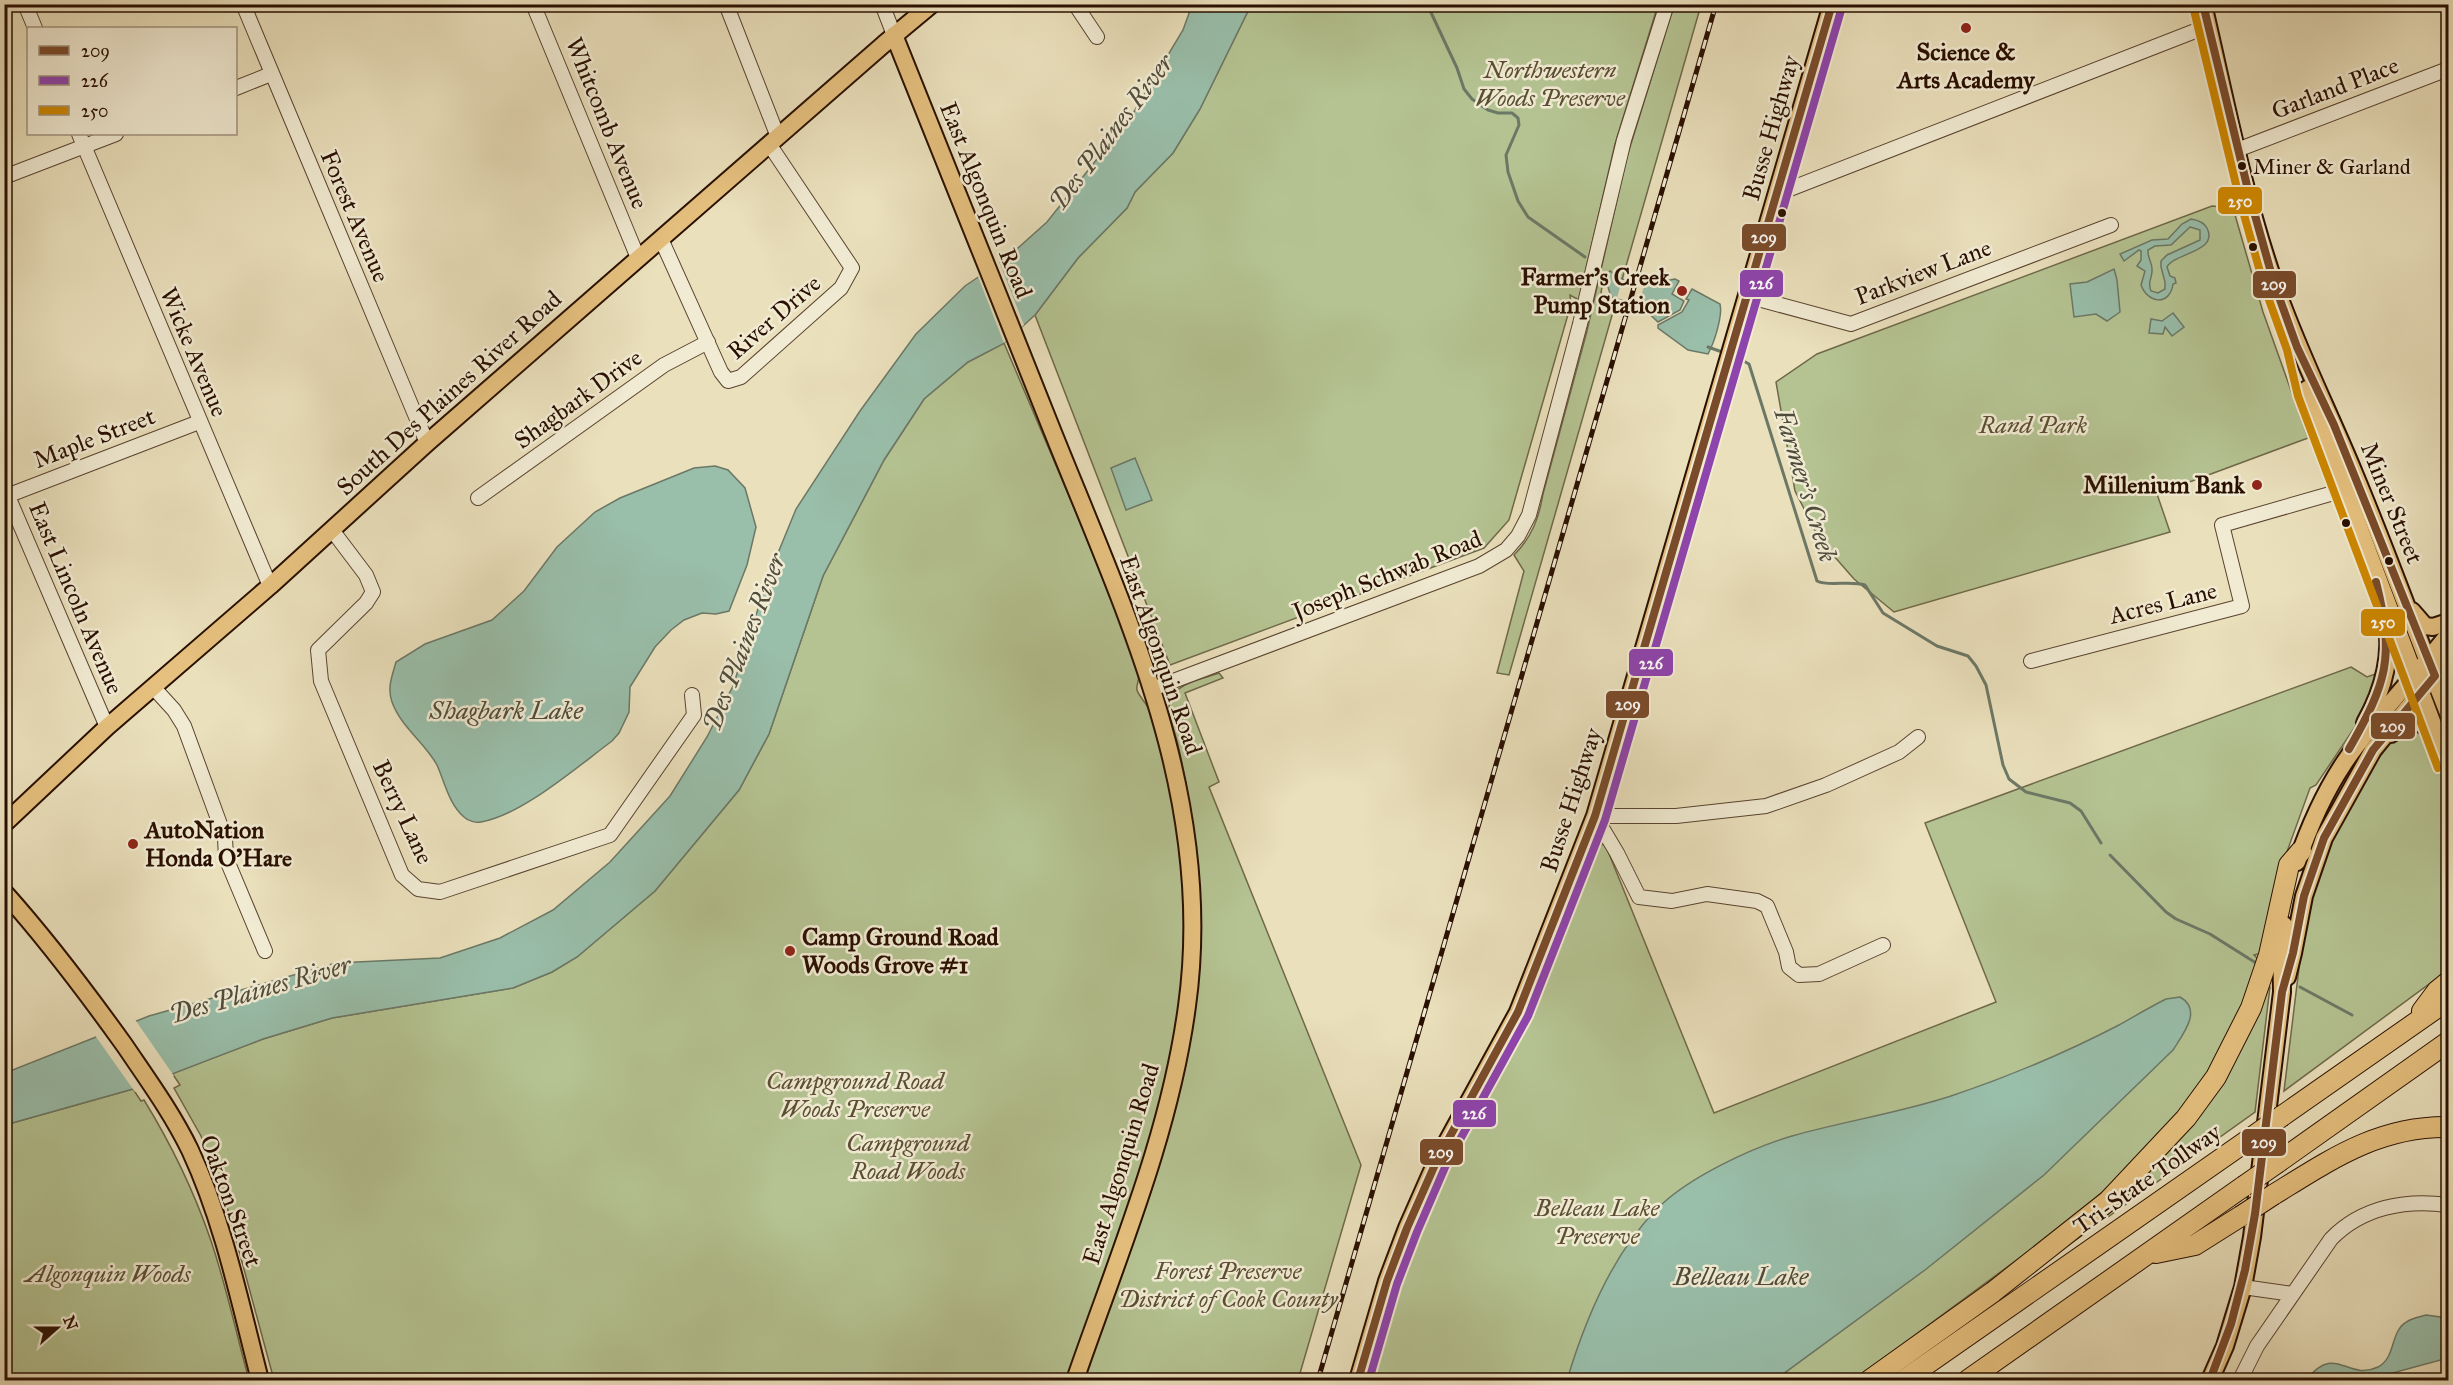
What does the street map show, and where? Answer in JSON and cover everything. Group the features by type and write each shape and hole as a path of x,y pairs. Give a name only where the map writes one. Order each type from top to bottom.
{"highway":[{"path":"1870,1380 1993,1292 2108,1201 2186,1118 2217,1077 2251,1008 2269,955 2289,865 2301,851"},
{"path":"2413,1024 2437,991 2448,982"},
{"name":"Tri-State Tollway","path":"1904,1380 2448,1000"},
{"path":"1968,1380 2448,1042"},
{"path":"2430,1055 2448,1048"},
{"path":"2147,1254 2195,1245 2273,1195 2367,1141 2393,1133 2448,1126"}],"main road":[{"name":"South Des Plaines River Road","path":"4,824 107,727 270,586 427,443 932,4"},
{"name":"Busse Highway","path":"1358,1380 1387,1281 1407,1228 1437,1160 1518,1012 1595,816 1832,4"},
{"name":"Miner Street","path":"2203,4 2237,150 2274,283 2297,347 2334,425 2408,607 2448,713"},
{"name":"East Algonquin Road","path":"894,35 1014,334 1152,689 1175,769 1187,835 1192,941 1188,1005 1177,1068 1151,1163 1075,1380"},
{"name":"Miner Street","path":"2297,347 2308,393 2448,764"},
{"path":"2210,1380 2225,1346 2243,1287 2252,1237 2282,992 2281,945 2289,897 2301,851 2315,814 2372,711 2381,690 2387,664 2386,622 2370,560"},
{"path":"2408,607 2425,626 2433,627 2448,622"},
{"path":"2282,992 2294,953 2304,896 2313,864 2331,823 2373,750 2417,685 2428,660 2448,635"},
{"path":"2333,782 2375,722 2417,685 2435,676 2448,659"},
{"path":"2373,750 2398,728 2407,724 2423,723 2435,731"},
{"name":"Oakton Street","path":"4,892 58,956 107,1021 158,1094 189,1150 224,1239 261,1380"}],"street":[{"path":"25,4 35,27"},
{"name":"Forest Avenue","path":"243,4 427,443"},
{"name":"Whitcomb Avenue","path":"533,4 638,258"},
{"path":"726,4 774,140"},
{"name":"East Algonquin Road","path":"882,4 894,35"},
{"path":"1075,4 1097,37"},
{"name":"Joseph Schwab Road","path":"1152,689 1479,566 1506,550 1518,536 1529,515 1580,324 1624,140 1667,4"},
{"path":"1777,194 2208,26"},
{"name":"Garland Place","path":"2237,150 2448,69"},
{"path":"237,88 271,74"},
{"path":"4,177 81,140 110,135"},
{"name":"Wicke Avenue","path":"81,140 270,586"},
{"name":"River Drive","path":"661,239 724,377 728,381 736,380 841,288 852,268 774,140"},
{"name":"Parkview Lane","path":"1747,296 1851,324 2111,225"},
{"name":"Shagbark Drive","path":"478,498 664,365 708,342"},
{"name":"Maple Street","path":"6,493 199,422"},
{"name":"Acres Lane","path":"2031,661 2242,606 2222,525 2344,490"},
{"name":"East Lincoln Avenue","path":"6,493 107,727"},
{"name":"Berry Lane","path":"332,530 366,575 373,592 366,603 318,650 321,681 402,875 418,890 440,892 610,835 694,715 692,694"},
{"path":"153,687 174,710 184,726 225,838 226,858 266,951"},
{"path":"1595,816 1676,816 1766,806 1826,785 1899,752 1918,737"},
{"path":"1595,816 1639,897 1672,901 1707,894 1758,901 1767,906 1786,952 1789,968 1799,975 1819,974 1883,945"},
{"path":"2240,1380 2257,1346 2331,1239 2356,1218 2383,1208 2403,1204 2448,1205"},
{"path":"2243,1287 2292,1294"}],"green space":[{"name":"Northwestern Woods Preserve","path":"1251,5 1658,5 1615,144 1579,300 1570,295 1571,304 1509,520 1484,548 1170,665 1035,315 1078,258 1127,208 1135,192 1173,153 1200,109"},
{"path":"1674,5 1701,5 1622,280 1610,271 1603,280 1601,293 1617,298 1509,675 1497,673 1524,571 1514,555 1534,527 1539,511 1587,331 1626,160"},
{"name":"Rand Park","path":"2212,206 2233,208 2263,312 2308,438 2157,494 2170,532 1894,612 1854,579 1820,540 1795,491 1776,382 1817,354"},
{"name":"Campground Road Woods","path":"1004,343 1114,602 1139,675 1137,690 1153,715 1175,804 1184,890 1185,939 1182,988 1170,1059 1159,1106 1132,1199 1066,1380 274,1380 226,1203 201,1136 174,1088 180,1085 172,1073 263,1039 332,1018 513,988 552,972 577,957 655,891 739,790 769,734 823,576 884,460 924,399 968,362"},
{"name":"Belleau Lake Preserve","path":"2351,667 2367,677 2381,672 2365,712 2316,785 2310,788 2280,871 2263,953 2254,955 2257,958 2255,968 2260,971 2230,1037 2211,1069 2176,1116 2155,1139 2071,1220 1854,1380 1369,1380 1387,1316 1416,1232 1452,1154 1551,969 1597,846 1605,844 1714,1113 1996,1002 1925,823"},
{"name":"Forest Preserve District of Cook County","path":"1219,673 1223,678 1185,693 1219,782 1209,787 1361,1165 1298,1380 1083,1380 1144,1212 1162,1155 1178,1098 1190,1039 1198,981 1200,921 1194,833 1169,706 1173,695 1183,686"},
{"path":"2408,728 2429,735 2436,745 2448,774 2448,970 2284,1091 2305,919 2327,849 2375,763 2395,737"},
{"path":"2266,985 2270,987 2255,1112 2059,1252 2146,1171"},
{"name":"Algonquin Woods","path":"133,1089 141,1101 144,1100 163,1133 196,1202 221,1273 249,1380 5,1380 5,1125"}],"water":[{"name":"Des Plaines River","path":"1192,5 1251,5 1200,109 1173,153 1135,192 1127,208 1078,258 1035,315 1003,344 968,362 924,399 884,460 823,576 769,734 739,790 655,891 577,957 552,972 513,988 332,1018 263,1039 133,1089 5,1125 5,1073 149,1016 336,963 440,958 500,938 553,910 610,862 670,796 707,737 733,686 769,575 796,509 860,411 916,334 965,286 1008,257 1047,222 1132,115 1183,30"},
{"path":"2191,219 2202,223 2207,228 2209,236 2207,242 2171,262 2167,267 2176,283 2173,284 2168,296 2159,300 2153,299 2141,285 2145,271 2137,266 2141,260 2141,251 2139,250 2124,261 2120,254 2152,240 2168,239 2182,224","holes":["2190,227 2200,230 2200,240 2167,255 2161,261 2165,289 2158,293 2151,291 2152,268 2148,250 2155,246 2171,245"]},
{"path":"2114,269 2120,312 2107,321 2096,314 2074,317 2070,284 2087,282"},
{"path":"1610,271 1634,283 1649,284 1675,279 1679,281 1672,294 1684,301 1680,310 1658,322 1639,304 1611,297 1605,277"},
{"path":"1692,289 1720,304 1719,322 1708,354 1688,350 1658,328 1658,325 1682,312"},
{"path":"2173,313 2184,327 2172,336 2165,327 2163,334 2149,333 2151,319 2162,321"},
{"path":"1135,458 1152,500 1126,510 1111,468"},
{"name":"Shagbark Lake","path":"715,466 728,470 745,488 756,527 747,565 729,611 716,614 702,613 684,620 655,647 630,687 629,712 619,733 612,741 549,789 514,810 481,822 466,818 451,800 432,757 396,711 390,687 396,662 425,644 492,620 524,591 557,547 595,512 620,498 694,468"},
{"name":"Belleau Lake","path":"2180,997 2187,1002 2191,1015 2186,1030 2173,1050 2044,1175 1925,1270 1775,1380 1567,1380 1592,1311 1626,1246 1657,1209 1702,1175 1739,1156 1776,1141 1931,1102 1994,1081 2078,1045 2166,999"},
{"path":"2426,1315 2448,1318 2448,1358 2367,1380 2306,1380 2316,1369 2326,1364 2334,1363 2358,1370 2378,1367 2388,1357 2402,1325"}],"pier":[{"path":"998,259 1024,325 1004,343 977,274"},
{"path":"1622,280 1644,286 1639,304 1617,298"},
{"path":"134,1018 174,1076 135,1092 94,1034"}],"waterway":[{"name":"Farmer's Creek","path":"1427,4 1457,68 1464,89 1472,99 1488,110 1512,113 1518,118 1519,125 1506,155 1508,172 1518,201 1528,217 1585,257"},
{"name":"Farmer's Creek","path":"1708,347 1725,353"},
{"name":"Farmer's Creek","path":"1734,356 1749,364 1817,581 1865,585 1883,613 1937,646 1968,656 1986,685 2003,765 2009,779 2026,792 2070,803 2081,811 2101,843"},
{"name":"Farmer's Creek","path":"2110,855 2166,912 2210,934 2256,963"},
{"name":"Farmer's Creek","path":"2300,987 2352,1015"}],"railway":[{"path":"1318,1380 1716,4"}],"transit line":[{"name":"209","path":"1358,1380 1387,1281 1407,1228 1437,1160 1518,1012 1595,816 1832,4"},
{"name":"209","path":"2203,4 2249,194 2274,283 2297,347 2334,425 2435,676 2373,750 2324,838 2304,896 2293,953 2282,992 2255,1214 2245,1270 2231,1324 2210,1380"},
{"name":"250","path":"2193,6 2239,197 2264,286 2287,350 2298,396 2438,768"},
{"name":"226","path":"1369,1380 1397,1284 1417,1232 1446,1165 1528,1016 1605,820 1842,7"},
{"name":"209","path":"2349,749 2372,705 2384,669 2385,631 2376,582"}],"place":[{"name":"Science & Arts Academy","path":"1966,28"},
{"name":"Miner & Garland","path":"2242,166"},
{"name":"Farmer's Creek Pump Station","path":"1682,291"},
{"name":"Millenium Bank","path":"2257,485"},
{"name":"AutoNation Honda O'Hare","path":"133,844"},
{"name":"Camp Ground Road Woods Grove #1","path":"790,951"}],"park label":[{"name":"Campground Road Woods Preserve","path":"855,1095"}]}
